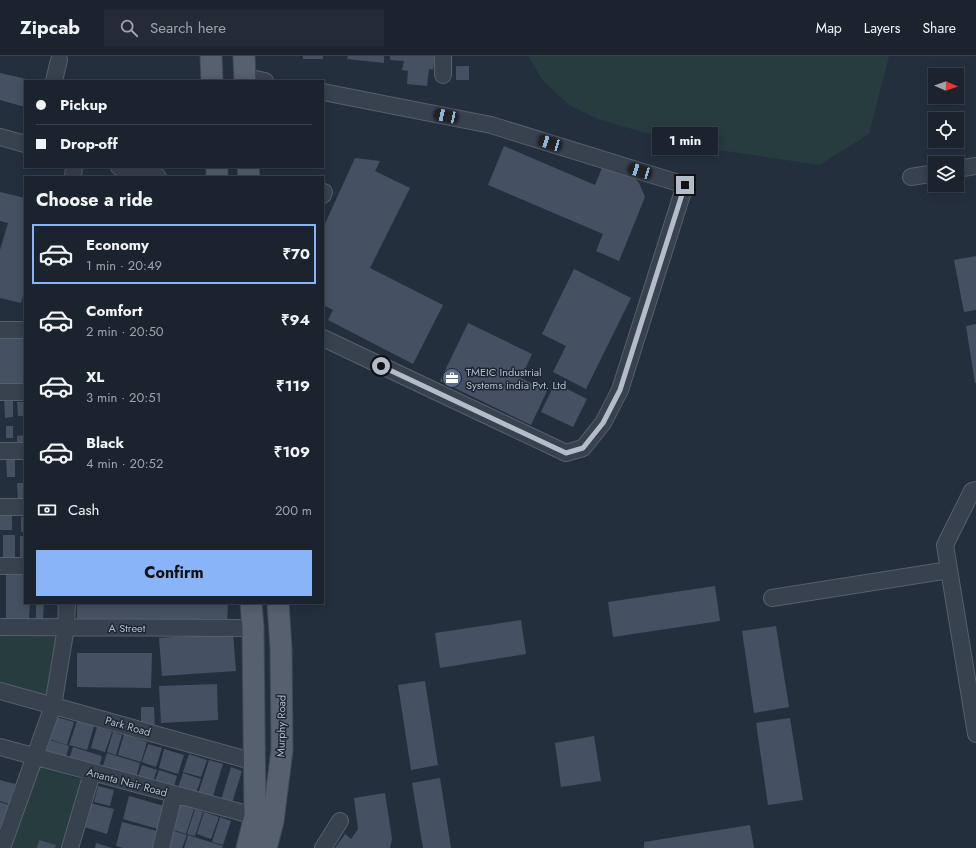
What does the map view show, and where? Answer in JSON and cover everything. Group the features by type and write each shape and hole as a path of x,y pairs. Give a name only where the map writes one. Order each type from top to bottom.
{"main road":[{"path":"211,56 212,80"},
{"path":"244,56 252,80"},
{"path":"247,848 255,816 253,628 251,604"},
{"name":"Murphy Road","path":"266,848 273,821 282,750 281,648 278,604"}],"street":[{"path":"443,56 443,75"},
{"path":"54,80 59,60"},
{"path":"324,92 491,125 685,185 620,390 603,423 583,448 566,453 324,338"},
{"path":"0,137 24,144"},
{"path":"964,168 976,166"},
{"path":"123,168 154,176"},
{"path":"911,177 928,174"},
{"path":"0,330 24,330"},
{"path":"0,392 24,392"},
{"path":"0,451 24,451"},
{"path":"976,490 972,491 945,545 976,734"},
{"path":"0,507 24,507"},
{"path":"0,566 24,566"},
{"path":"772,598 949,570"},
{"path":"2,848 53,706 66,628 67,604"},
{"name":"A Street","path":"0,627 253,628"},
{"name":"Park Road","path":"0,691 255,762"},
{"name":"Ananta Nair Road","path":"0,747 255,816"},
{"path":"70,848 92,773"},
{"path":"161,848 174,795"},
{"path":"323,848 340,821"}],"green space":[{"path":"528,56 889,56 869,134 819,165 686,145 598,119 569,105 544,82"},
{"path":"0,634 58,636 49,698 0,684"},
{"path":"35,765 83,780 62,848 9,848"}],"building":[{"path":"303,56 323,56 323,59 303,59"},
{"path":"348,56 384,56 384,63 347,59"},
{"path":"390,56 435,56 433,70 429,69 427,86 407,84 408,71 402,70 404,61 390,60"},
{"path":"456,66 469,66 469,80 456,80"},
{"path":"0,73 31,80 24,80 24,107 0,100"},
{"path":"504,146 595,185 604,163 632,175 639,183 645,197 619,261 596,251 603,234 488,185"},
{"path":"355,158 380,161 375,171 410,188 370,268 443,305 413,364 328,320 333,310 324,306 324,226"},
{"path":"0,192 24,198 24,292 21,303 0,298 0,250 8,223 0,221"},
{"path":"976,256 976,310 964,312 954,260"},
{"path":"574,269 631,298 586,389 553,372 566,346 542,334"},
{"path":"468,323 532,354 521,378 547,391 531,425 440,381"},
{"path":"976,324 976,383 975,383 966,326"},
{"path":"0,339 24,339 24,388 0,388"},
{"path":"555,383 587,399 573,427 541,412"},
{"path":"4,396 13,396 13,417 5,418"},
{"path":"17,402 24,402 24,416 18,416"},
{"path":"6,426 13,426 13,438 6,438"},
{"path":"24,435 24,444 17,444 17,436"},
{"path":"6,457 15,457 15,477 7,477"},
{"path":"17,483 24,483 24,506 18,506"},
{"path":"0,513 12,513 12,530 0,530"},
{"path":"21,517 24,517 24,532 21,532"},
{"path":"3,535 15,535 15,559 3,558"},
{"path":"20,536 24,536 24,557 20,557"},
{"path":"6,574 24,574 24,604 30,604 29,619 6,619"},
{"path":"715,586 720,621 613,637 608,602"},
{"path":"36,604 44,604 43,619 36,619"},
{"path":"77,604 228,604 227,624 77,623"},
{"path":"521,620 526,654 440,668 435,633"},
{"path":"776,626 789,707 754,713 742,631"},
{"path":"233,633 236,671 162,676 159,638"},
{"path":"77,653 152,653 151,688 77,687"},
{"path":"425,681 438,765 411,770 398,685"},
{"path":"217,684 218,720 161,723 159,686"},
{"path":"141,707 154,707 155,729 141,729"},
{"path":"56,717 74,722 67,745 49,739"},
{"path":"790,718 803,800 768,805 756,723"},
{"path":"77,721 94,726 87,750 69,745"},
{"path":"97,727 112,732 105,752 91,748"},
{"path":"113,732 122,735 116,755 107,752"},
{"path":"124,734 147,742 141,762 118,755"},
{"path":"594,736 601,781 561,787 555,743"},
{"path":"50,740 69,746 64,764 44,758"},
{"path":"148,744 162,748 156,767 142,762"},
{"path":"73,747 102,756 98,772 68,763"},
{"path":"164,749 184,755 178,774 159,768"},
{"path":"107,753 140,763 135,782 101,772"},
{"path":"189,754 207,760 201,777 183,772"},
{"path":"209,760 223,764 212,799 198,794"},
{"path":"142,765 157,770 151,787 136,783"},
{"path":"231,767 242,771 232,803 221,800"},
{"path":"159,770 177,776 172,793 153,787"},
{"path":"183,773 201,779 195,796 177,790"},
{"path":"440,778 451,848 423,848 412,783"},
{"path":"0,780 15,784 9,804 0,801"},
{"path":"98,786 114,790 110,806 94,802"},
{"path":"385,793 392,839 390,848 335,848 345,834 351,839 358,829 354,798"},
{"path":"129,796 164,806 158,829 123,819"},
{"path":"0,802 9,805 3,826 0,825"},
{"path":"90,803 114,809 107,834 84,827"},
{"path":"179,804 194,809 186,834 171,829"},
{"path":"195,809 203,812 195,836 187,834"},
{"path":"204,812 219,817 211,839 197,834"},
{"path":"220,817 231,821 223,845 212,842"},
{"path":"122,822 157,831 152,848 123,848 116,846"},
{"path":"750,825 754,848 644,848 644,842"},
{"path":"171,830 187,835 182,848 165,848"},
{"path":"188,835 223,846 222,848 184,848"},
{"path":"39,840 56,845 55,848 37,848"},
{"path":"96,843 112,848 95,848"}],"place":[{"name":"TMEIC Industrial Systems india Pvt. Ltd","path":"452,378"}],"route":[{"path":"381,366 566,453 583,448 603,423 620,390 685,185"}]}
